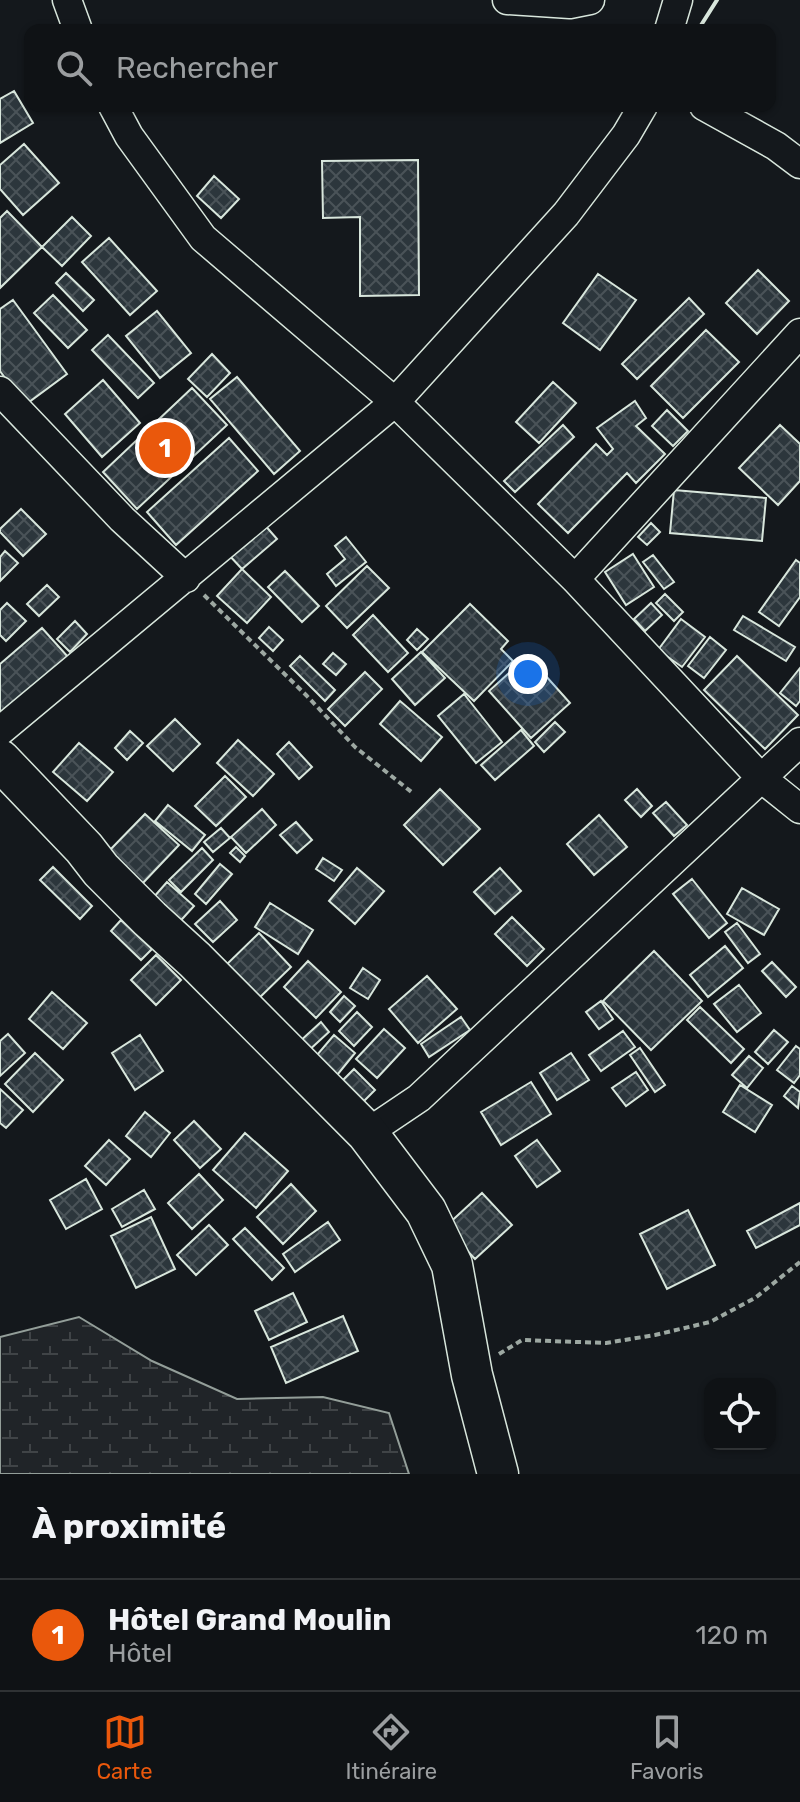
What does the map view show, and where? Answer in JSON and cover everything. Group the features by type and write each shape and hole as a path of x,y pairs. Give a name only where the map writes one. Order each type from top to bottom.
{"highway":[{"path":"0,760 101,870 367,1133 426,1211 452,1265 472,1375 498,1474"}],"street":[{"path":"67,0 76,24"},
{"path":"507,0 570,4 590,0"},
{"path":"671,24 678,0"},
{"path":"116,112 129,136 203,238 395,402 575,579 760,777 800,809"},
{"path":"0,731 395,402 566,214 626,135 639,112"},
{"path":"715,112 776,146 800,164"},
{"path":"575,579 800,333"},
{"path":"0,391 122,519 186,578"},
{"path":"367,1133 419,1098 800,742"}],"path":[{"path":"186,578 355,747 414,794"},
{"path":"472,1375 522,1340 606,1343 710,1322 755,1298 800,1262"}],"green space":[{"path":"79,1317 152,1361 237,1399 323,1397 389,1413 409,1474 0,1474 0,1337"}],"building":[{"path":"14,91 33,123 0,143 0,99"},
{"path":"24,144 59,183 23,215 0,189 0,165"},
{"path":"418,160 419,295 360,296 360,217 323,218 322,161"},
{"path":"214,176 239,199 221,218 197,196"},
{"path":"7,211 42,247 0,288 0,218"},
{"path":"72,217 91,236 62,266 42,247"},
{"path":"109,238 157,291 130,315 82,262"},
{"path":"758,270 789,301 757,334 726,303"},
{"path":"66,273 94,300 83,311 56,283"},
{"path":"598,274 636,300 600,350 563,323"},
{"path":"53,295 87,330 68,348 34,313"},
{"path":"689,298 704,314 637,379 622,364"},
{"path":"13,300 67,374 25,405 0,371 0,309"},
{"path":"157,311 191,353 160,378 126,336"},
{"path":"706,330 739,362 683,418 651,386"},
{"path":"108,335 154,383 138,398 92,350"},
{"path":"212,354 230,373 207,397 188,379"},
{"path":"237,377 300,451 274,474 210,399"},
{"path":"103,380 140,423 102,457 65,414"},
{"path":"553,382 576,403 539,443 516,422"},
{"path":"192,388 227,425 137,509 103,472"},
{"path":"635,401 646,418 636,426 665,454 636,483 627,473 568,533 538,504 596,444 607,455 613,449 597,428"},
{"path":"667,410 688,431 673,446 652,426"},
{"path":"563,425 574,437 515,492 504,481"},
{"path":"780,425 800,444 800,481 778,505 739,468"},
{"path":"229,438 258,471 176,545 147,512"},
{"path":"674,490 766,498 762,541 670,533"},
{"path":"21,509 46,534 23,556 0,532"},
{"path":"263,523 277,539 242,569 228,554"},
{"path":"651,523 660,532 647,545 638,537"},
{"path":"346,537 366,562 336,586 327,574 345,559 335,546"},
{"path":"5,551 18,563 0,581 0,557"},
{"path":"633,554 654,587 626,605 605,572"},
{"path":"653,555 674,582 664,589 643,562"},
{"path":"796,560 800,563 800,597 779,626 759,612"},
{"path":"367,566 389,588 347,628 326,606"},
{"path":"242,569 271,597 247,623 217,596"},
{"path":"285,571 319,606 302,622 268,587"},
{"path":"47,585 59,597 39,616 27,604"},
{"path":"665,594 683,612 674,621 656,603"},
{"path":"7,603 26,621 6,641 0,635 0,610"},
{"path":"651,603 662,615 645,631 634,619"},
{"path":"470,604 508,641 501,649 513,661 474,701 422,652"},
{"path":"373,615 408,653 388,672 353,635"},
{"path":"743,616 795,647 786,661 734,630"},
{"path":"681,619 705,637 682,667 658,650"},
{"path":"75,621 87,634 70,652 57,639"},
{"path":"269,627 283,640 273,651 259,638"},
{"path":"42,628 68,657 0,717 0,664"},
{"path":"417,629 428,639 417,650 407,640"},
{"path":"710,637 726,650 704,678 688,666"},
{"path":"421,652 445,678 415,705 392,679"},
{"path":"333,653 346,664 336,675 323,664"},
{"path":"300,656 335,690 325,701 290,666"},
{"path":"528,656 570,703 531,738 489,691"},
{"path":"737,656 798,715 765,749 704,690"},
{"path":"800,668 800,701 796,706 780,693"},
{"path":"365,672 382,689 345,726 328,709"},
{"path":"464,694 502,742 476,763 438,716"},
{"path":"400,701 442,737 421,761 380,724"},
{"path":"175,719 200,744 173,771 147,746"},
{"path":"555,722 565,732 544,752 535,742"},
{"path":"521,730 534,746 495,780 481,765"},
{"path":"130,731 143,743 127,760 115,748"},
{"path":"238,740 274,774 253,796 217,763"},
{"path":"289,742 312,767 299,779 277,754"},
{"path":"79,743 113,772 87,801 53,772"},
{"path":"225,776 246,797 216,826 195,806"},
{"path":"440,789 480,829 443,865 404,825"},
{"path":"637,789 652,806 641,817 625,800"},
{"path":"666,802 687,825 674,836 653,813"},
{"path":"168,805 205,835 192,851 155,821"},
{"path":"262,809 276,825 246,853 231,837"},
{"path":"145,814 179,845 141,885 107,853"},
{"path":"599,815 627,847 594,875 567,844"},
{"path":"296,822 312,840 297,853 280,835"},
{"path":"221,828 230,838 213,852 204,842"},
{"path":"236,847 245,856 240,862 230,853"},
{"path":"202,848 213,860 181,892 169,880"},
{"path":"323,858 342,870 334,881 316,869"},
{"path":"220,864 232,874 206,904 195,894"},
{"path":"53,867 92,906 80,919 40,880"},
{"path":"357,868 384,891 355,924 329,901"},
{"path":"500,868 521,891 495,914 474,892"},
{"path":"692,879 727,923 709,938 673,894"},
{"path":"167,882 194,906 173,929 146,906"},
{"path":"742,888 779,909 764,935 727,914"},
{"path":"220,901 237,920 213,942 195,924"},
{"path":"270,903 313,930 298,954 255,927"},
{"path":"512,917 544,949 527,966 495,934"},
{"path":"121,920 152,949 141,960 111,931"},
{"path":"737,923 760,954 748,963 725,932"},
{"path":"259,933 291,967 256,1001 224,967"},
{"path":"725,946 743,968 708,997 690,975"},
{"path":"654,951 702,1001 651,1050 603,1001"},
{"path":"156,955 181,980 156,1005 131,980"},
{"path":"308,961 341,992 316,1018 284,987"},
{"path":"772,962 796,987 786,997 762,971"},
{"path":"363,968 380,980 368,999 350,988"},
{"path":"427,976 457,1009 418,1043 389,1009"},
{"path":"739,985 761,1013 737,1032 714,1004"},
{"path":"52,992 87,1023 63,1049 29,1019"},
{"path":"344,996 355,1006 340,1022 330,1012"},
{"path":"601,1001 613,1019 599,1029 586,1012"},
{"path":"700,1007 744,1049 731,1063 687,1020"},
{"path":"357,1012 372,1027 354,1046 339,1031"},
{"path":"461,1017 470,1030 429,1057 421,1044"},
{"path":"321,1022 329,1032 307,1052 298,1043"},
{"path":"384,1029 405,1048 377,1078 356,1059"},
{"path":"774,1030 788,1042 768,1064 755,1052"},
{"path":"623,1031 635,1047 601,1071 589,1055"},
{"path":"8,1034 25,1053 0,1076 0,1041"},
{"path":"140,1035 163,1071 135,1090 112,1053"},
{"path":"334,1035 355,1053 333,1080 311,1062"},
{"path":"796,1046 800,1049 800,1075 794,1083 777,1070"},
{"path":"640,1048 665,1085 655,1092 630,1055"},
{"path":"35,1053 63,1080 33,1112 5,1084"},
{"path":"571,1053 589,1080 557,1100 540,1073"},
{"path":"749,1056 763,1068 747,1088 732,1075"},
{"path":"354,1069 375,1090 359,1106 338,1085"},
{"path":"636,1072 648,1090 626,1106 612,1088"},
{"path":"531,1082 551,1114 501,1145 481,1112"},
{"path":"740,1085 772,1105 755,1132 723,1112"},
{"path":"792,1086 800,1092 798,1108 784,1096"},
{"path":"0,1089 23,1110 6,1128 0,1123"},
{"path":"145,1112 170,1133 151,1157 126,1136"},
{"path":"194,1121 221,1149 200,1168 174,1140"},
{"path":"245,1133 288,1171 256,1208 213,1170"},
{"path":"109,1140 130,1159 106,1185 85,1166"},
{"path":"537,1140 560,1171 537,1187 515,1156"},
{"path":"199,1174 223,1200 192,1229 168,1203"},
{"path":"86,1179 102,1209 66,1229 50,1200"},
{"path":"291,1184 316,1211 283,1244 257,1217"},
{"path":"144,1190 155,1209 122,1227 112,1209"},
{"path":"482,1193 512,1225 475,1259 445,1227"},
{"path":"800,1203 800,1225 756,1248 747,1231"},
{"path":"688,1210 715,1265 667,1289 640,1234"},
{"path":"151,1217 175,1269 136,1288 111,1236"},
{"path":"328,1222 340,1240 295,1272 283,1254"},
{"path":"209,1225 228,1245 196,1275 177,1255"},
{"path":"245,1228 284,1268 272,1280 233,1239"},
{"path":"293,1293 307,1322 269,1340 255,1311"},
{"path":"343,1316 358,1351 286,1383 271,1347"}],"wall":[{"path":"702,24 717,0"}],"place":[{"name":"Hôtel Grand Moulin","path":"165,448"}]}
